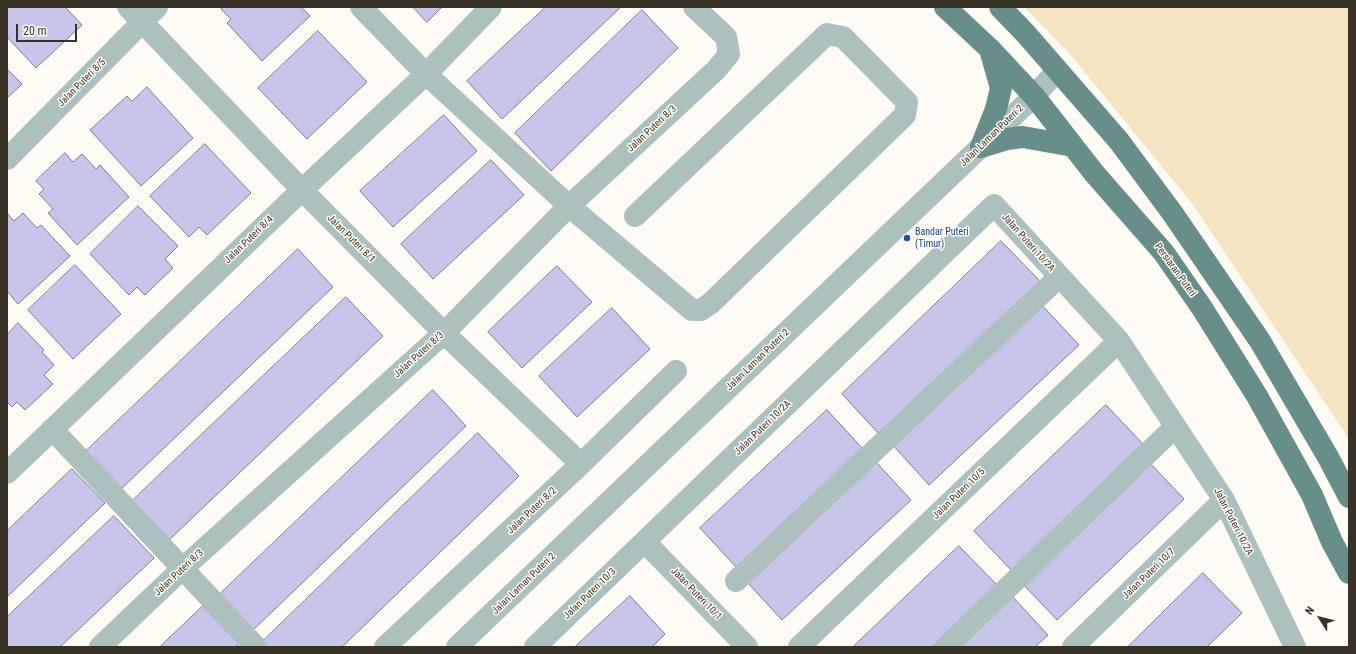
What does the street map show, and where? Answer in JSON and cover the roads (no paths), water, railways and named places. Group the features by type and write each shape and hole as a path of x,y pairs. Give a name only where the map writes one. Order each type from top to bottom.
{"main road":[{"name":"Persiaran Puteri","path":"945,7 990,49 1034,96 1094,173 1164,253 1202,308 1256,396 1312,495 1332,542 1349,573"},
{"path":"1000,7 1026,34 1119,142 1173,214 1260,341 1328,457 1349,497"},
{"path":"981,147 996,109 1001,88 990,49"},
{"path":"981,147 1007,139 1023,137 1073,146"}],"street":[{"name":"Jalan Puteri 8/5","path":"7,159 135,14 157,7"},
{"path":"362,7 426,74 569,206 692,310 701,310 711,303 905,114 907,102 843,37 827,34 635,216"},
{"name":"Jalan Puteri 8/4","path":"7,472 302,190 426,74 491,7"},
{"name":"Jalan Puteri 8/3","path":"100,647 182,569 444,333 569,206 717,69 729,54 726,37 694,7"},
{"name":"Jalan Puteri 8/1","path":"135,14 302,190 444,333 581,464"},
{"name":"Jalan Laman Puteri 2","path":"457,647 981,147 1034,96 1057,71"},
{"name":"Jalan Puteri 10/2A","path":"646,542 994,205 1119,341 1224,500 1295,647"},
{"path":"736,581 1059,277"},
{"name":"Jalan Puteri 10/5","path":"798,647 1119,341"},
{"name":"Jalan Puteri 8/2","path":"385,647 581,464 676,371"},
{"path":"946,647 1175,427"},
{"path":"52,429 256,647"},
{"name":"Jalan Puteri 10/7","path":"1073,647 1224,500"},
{"name":"Jalan Puteri 10/3","path":"535,647 646,542"},
{"name":"Jalan Puteri 10/1","path":"646,542 747,647"}],"place":[{"name":"Bandar Puteri (Timur)","path":"907,238"}]}
